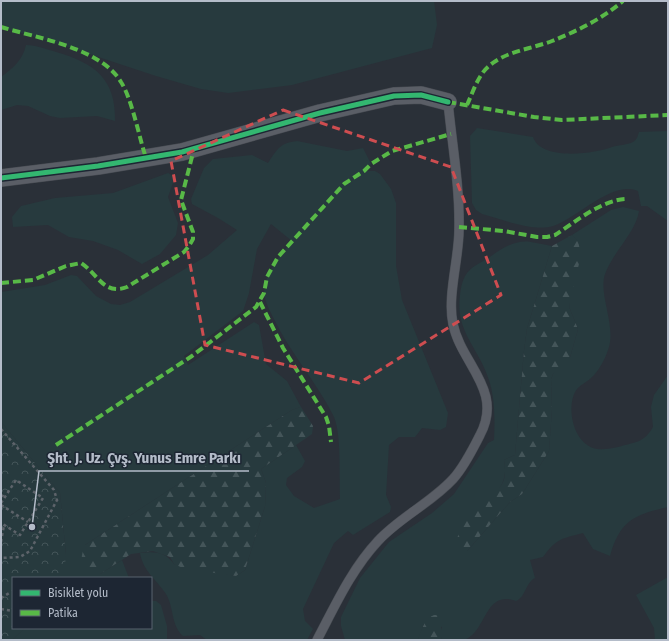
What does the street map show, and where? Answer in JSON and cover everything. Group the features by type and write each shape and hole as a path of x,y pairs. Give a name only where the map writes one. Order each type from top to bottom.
{"street":[{"path":"1,178 98,166 182,152 320,113 394,96 421,96 448,102"}],"lane":[{"path":"317,640 345,586 365,556 390,529 440,491 454,477 481,434 486,421 488,409 486,394 478,374 459,340 453,324 452,304 459,236 460,210 448,102"}],"path":[{"path":"1,429 54,490 57,500 30,551 20,557 1,558"},
{"path":"1,523 20,535 43,498 16,480 1,504 28,522"},
{"path":"1,495 5,497"},
{"path":"1,542 4,525"},
{"path":"1,598 11,592"},
{"path":"1,609 12,611"}],"highlighted area":[{"path":"283,110 451,167 501,295 359,383 205,345 171,161"}],"green space":[{"path":"1,1 434,1 437,25 432,48 292,85 228,93 201,89 156,76 1,27"},
{"path":"26,45 41,47 69,56 92,67 107,83 112,94 115,121 97,116 60,118 50,116 28,106 17,105 1,110 1,77 20,59"},
{"path":"477,128 533,137 538,145 546,150 569,154 593,152 628,144 635,140 639,132 668,131 668,221 647,206 641,206 638,191 628,189 606,195 563,222 553,226 527,226 482,214 476,210 472,203 470,136"},
{"path":"297,141 347,151 363,148 371,164 364,171 375,171 380,174 391,189 396,203 396,266 402,300 448,413 446,427 440,430 422,428 415,437 399,437 389,445 386,495 391,507 390,512 353,535 348,531 334,543 303,609 305,621 313,629 307,640 207,640 200,635 183,636 179,632 174,622 169,599 147,570 140,553 159,553 167,557 174,564 236,576 245,570 265,506 266,483 261,469 296,445 305,461 302,467 287,478 286,485 294,496 314,508 340,499 340,456 336,423 319,390 280,331 269,310 264,293 270,271 278,258 292,241 271,224 257,249 249,293 243,311 184,356 188,365 254,322 259,325 266,364 287,381 301,407 292,410 85,545 100,574 122,560 129,577 58,577 66,555 60,493 1,422 1,292 45,285 71,275 77,276 96,296 111,304 120,305 130,302 208,255 237,230 192,204 191,199 204,168 213,159 252,155 268,163 280,147 287,143"},
{"path":"168,173 175,177 168,197 178,223 176,235 160,254 142,264 118,250 93,241 69,237 48,225 13,227 12,217 21,206 55,198 113,193"},
{"path":"623,207 639,211 634,227 613,258 605,274 603,282 610,331 608,350 597,372 575,392 572,399 572,417 578,434 589,446 597,449 606,449 634,443 646,436 653,427 651,407 654,395 668,375 668,507 646,513 630,521 618,535 610,556 593,549 583,533 560,540 552,546 543,557 530,560 535,578 529,583 522,596 516,601 506,599 498,601 492,606 472,636 464,640 442,640 440,633 442,627 424,624 418,640 345,640 341,626 341,617 360,578 389,542 432,513 454,494 488,443 494,440 494,410 491,387 480,358 464,330 459,308 461,288 468,272 502,249 519,242 534,242 552,246 527,329 515,455 504,460 504,480 492,496 467,551 510,502 522,494 549,451 552,409 551,379 553,374 570,357 578,329 569,307 578,242 572,235 611,210"},
{"path":"572,235 578,241 581,255 569,307 578,329 570,357 564,366 553,374 551,379 552,409 549,451 522,494 510,502 467,551 457,540 460,530 471,515 498,489 504,481 504,460 515,455 527,329 552,246"},
{"path":"301,407 313,426 312,434 261,469 266,483 265,506 245,570 236,576 185,569 174,564 170,557 153,551 131,554 100,574 90,574 82,560 85,545 292,410"},
{"path":"1,422 60,493 66,555 65,566 59,577 12,577 12,629 24,629 12,640 1,640"},
{"path":"668,577 668,640 655,640 654,628 636,595"},
{"path":"152,601 156,601 161,605 167,626 167,640 12,640 24,629 152,629"},
{"path":"434,615 440,615 442,640 418,640 425,622"}],"marked path":[{"path":"467,105 482,74 496,61 511,54 552,41 571,33 598,19 623,1"},
{"path":"1,27 67,46 84,53 112,70 121,82 129,98 146,158"},
{"path":"448,102 534,117 562,120 668,115"},
{"path":"56,445 192,356 256,307 264,293 267,277 278,257 344,184 392,151 451,134"},
{"path":"1,283 33,280 66,266 81,263 107,286 112,289 119,289 127,287 184,252 193,239 193,232 181,200 194,149"},
{"path":"459,227 547,237 555,235 599,207 618,200 627,199"},
{"path":"260,302 283,348 326,417 331,442"}],"cycle path":[{"path":"1,178 98,166 182,152 320,113 394,96 421,95 448,102"}],"place":[{"name":"Şht. J. Uz. Çvş. Yunus Emre Parkı","path":"32,527"}]}
